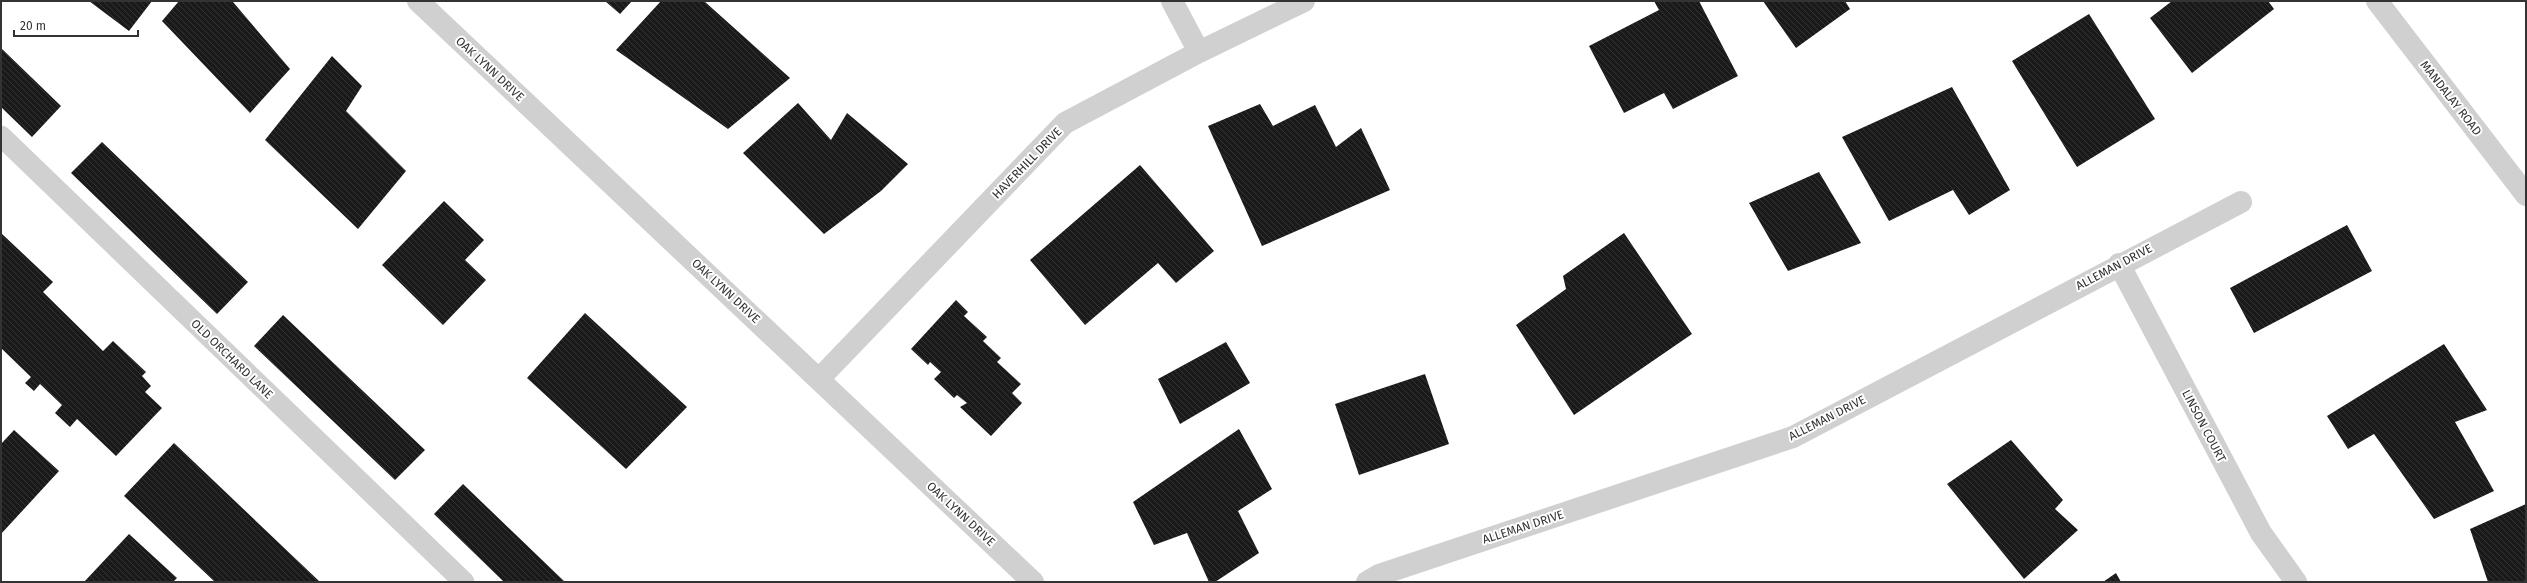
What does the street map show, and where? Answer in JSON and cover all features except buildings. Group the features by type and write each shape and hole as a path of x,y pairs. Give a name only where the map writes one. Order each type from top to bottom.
{"street":[{"name":"OAK LYNN DRIVE","path":"418,1 1033,582"},
{"path":"1172,1 1199,52"},
{"name":"HAVERHILL DRIVE","path":"819,379 1065,123 1199,52 1304,1"},
{"name":"MANDALAY ROAD","path":"2377,1 2526,195"},
{"name":"ALLEMAN DRIVE","path":"1366,582 1379,575 1793,437 2119,264 2241,202"},
{"name":"LINSON COURT","path":"2119,264 2261,533 2296,582"}],"lane":[{"name":"OLD ORCHARD LANE","path":"1,136 464,582"}]}
